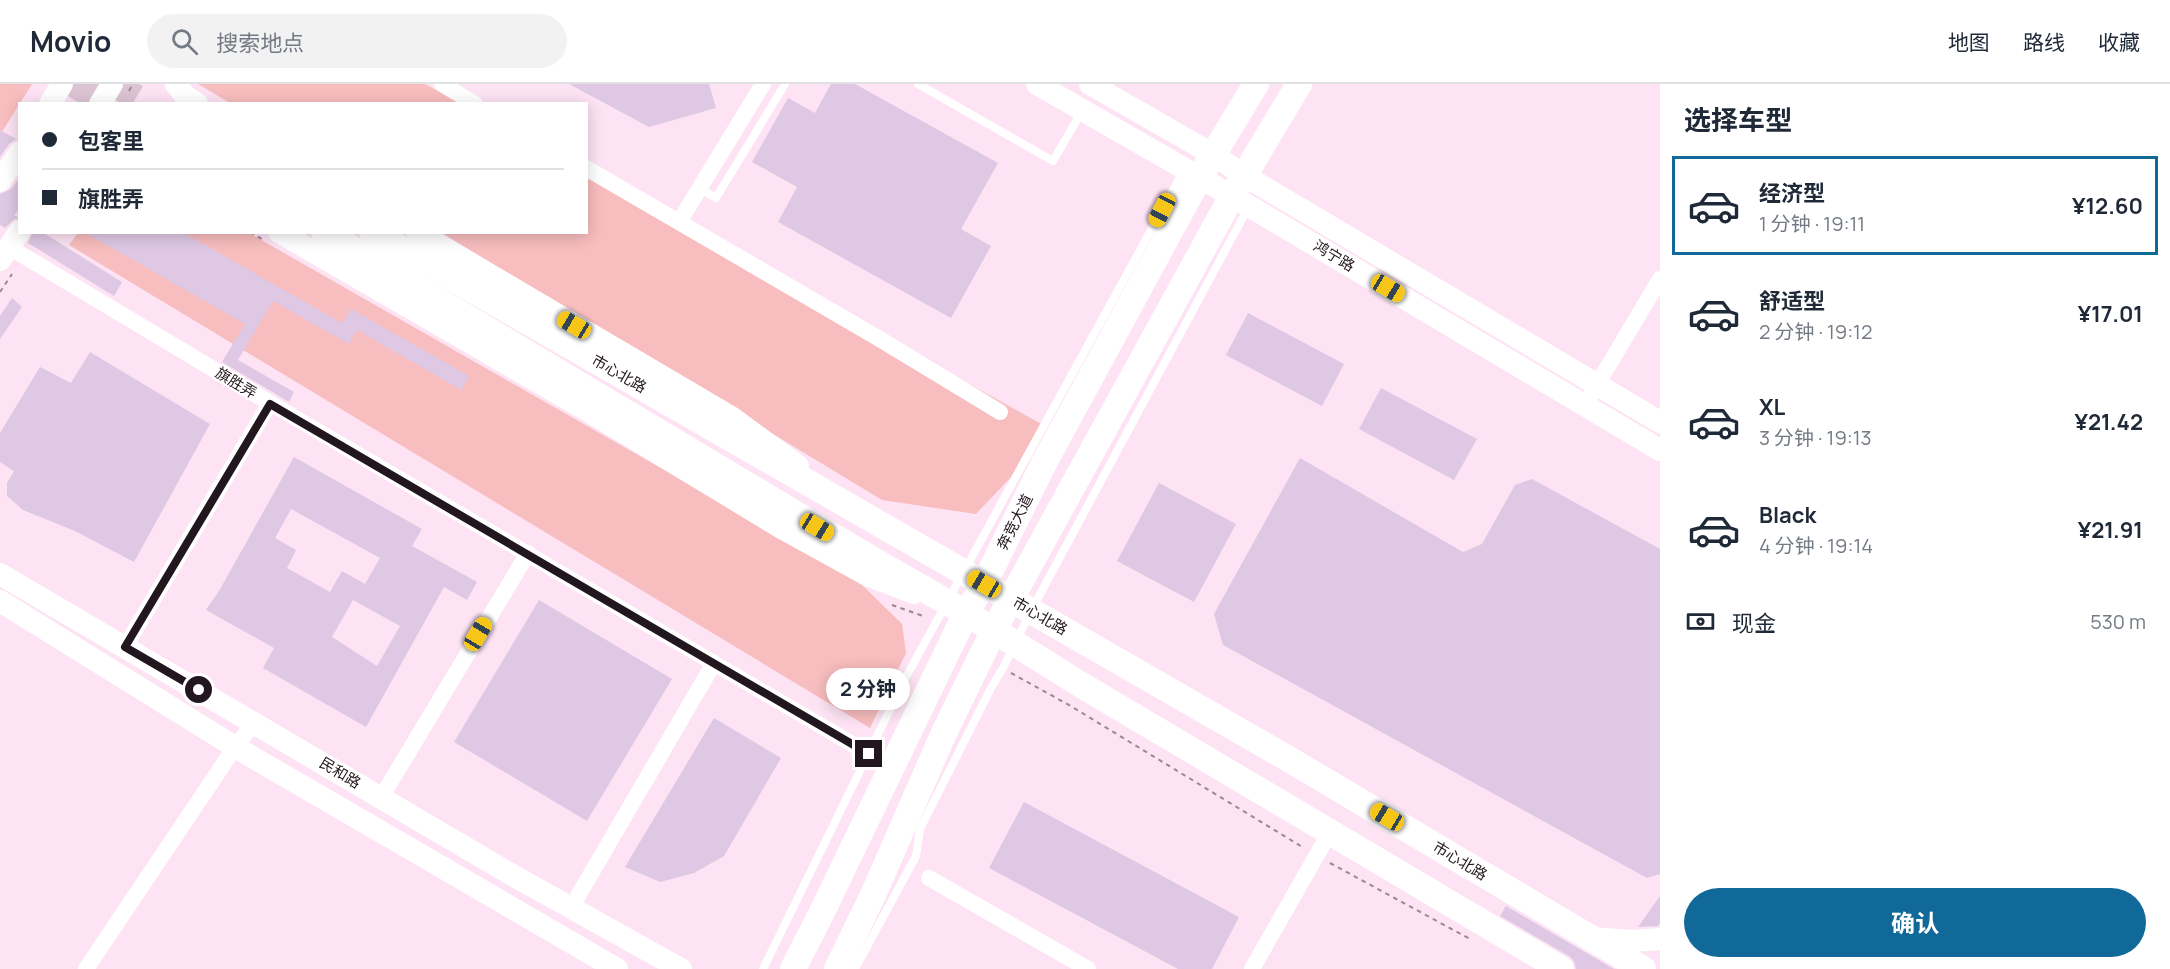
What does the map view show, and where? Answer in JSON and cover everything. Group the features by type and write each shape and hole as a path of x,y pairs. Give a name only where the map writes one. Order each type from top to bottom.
{"main road":[{"path":"51,102 62,84"},
{"path":"101,102 112,84"},
{"path":"176,84 185,96 194,102"},
{"name":"鸿宁路","path":"1037,84 1192,174 1242,192 1597,385 1660,422"},
{"name":"鸿宁路","path":"1090,84 1214,155 1242,192 1660,450"},
{"name":"奔竞大道","path":"793,969 823,910 954,607 1043,465 1192,174 1214,155 1256,84"},
{"path":"837,969 873,896 943,735 1005,637 1299,84"},
{"path":"0,182 18,155"},
{"path":"282,234 868,576 954,607"},
{"name":"市心北路","path":"327,234 1561,969"},
{"name":"市心北路","path":"375,234 1292,760 1643,969"},
{"path":"420,234 731,417 870,518"},
{"name":"民和路","path":"0,574 381,798 681,969"},
{"name":"民和路","path":"0,601 236,747 617,969"},
{"path":"1592,938 1633,941 1660,939"}],"street":[{"path":"442,84 472,102"},
{"path":"679,222 763,84"},
{"path":"588,169 878,338 1000,412"},
{"name":"旗胜弄","path":"9,246 270,404 869,754"},
{"path":"1585,405 1660,279"},
{"path":"125,647 270,404"},
{"path":"381,798 528,553"},
{"path":"571,908 714,663"},
{"path":"86,969 255,722"},
{"path":"1252,969 1330,832"},
{"path":"928,878 1088,969"}],"lane":[{"path":"699,188 716,198 785,84"},
{"path":"918,84 1053,161 1083,110"},
{"path":"704,460 749,508"},
{"path":"763,969 906,677 954,607"},
{"path":"855,969 916,856 920,829 991,687 1003,668 1005,637"}],"path":[{"path":"1003,668 1069,705 1316,856 1473,941"}],"shaded area":[{"path":"0,84 32,84 21,102 18,102 18,106 0,135"},
{"path":"198,84 425,84 459,102 228,102"},
{"path":"588,174 1045,426 1030,457 976,514 882,500 444,234 588,234"},
{"path":"77,234 251,234 857,580 902,624 906,653 870,728 69,245"}],"building":[{"path":"569,84 709,84 716,108 649,127"},
{"path":"831,84 855,84 998,163 961,229 991,246 951,318 778,222 797,187 752,162 788,98 815,113"},
{"path":"0,130 16,139 9,144 0,157"},
{"path":"18,180 18,210 14,215 18,218 5,228 0,225 0,194 11,189"},
{"path":"32,234 45,234 122,282 114,296 28,243"},
{"path":"88,234 186,234 342,323 351,309 469,376 461,390 357,330 349,344 273,301 238,360 294,392 289,402 222,362 245,324"},
{"path":"12,298 22,307 0,339 0,316"},
{"path":"1248,313 1344,364 1322,406 1226,355"},
{"path":"90,352 210,424 134,562 75,531 23,510 7,496 7,483 14,471 0,462 0,433 40,367 71,383"},
{"path":"1381,388 1477,439 1454,480 1359,429"},
{"path":"294,457 422,529 412,546 477,582 467,600 444,587 366,727 263,668 274,648 206,610","holes":["291,509 380,558 365,584 342,571 330,592 287,568 296,550 275,538","353,600 400,626 377,666 332,637"]},
{"path":"1300,458 1463,552 1482,544 1515,485 1532,479 1660,549 1660,874 1647,878 1223,645 1214,614"},
{"path":"1159,483 1236,524 1194,602 1117,561"},
{"path":"539,600 672,679 587,821 454,742"},
{"path":"714,718 781,758 724,856 694,873 660,882 625,867"},
{"path":"1024,802 1239,917 1212,969 1178,969 989,868"},
{"path":"1660,896 1658,926 1638,927"},
{"path":"1506,906 1614,969 1576,969 1574,961 1569,956 1500,916"}],"tunnel":[{"path":"73,84 103,102"},
{"path":"114,84 144,102"}],"route":[{"path":"199,690 125,647 270,404 869,754"}]}
